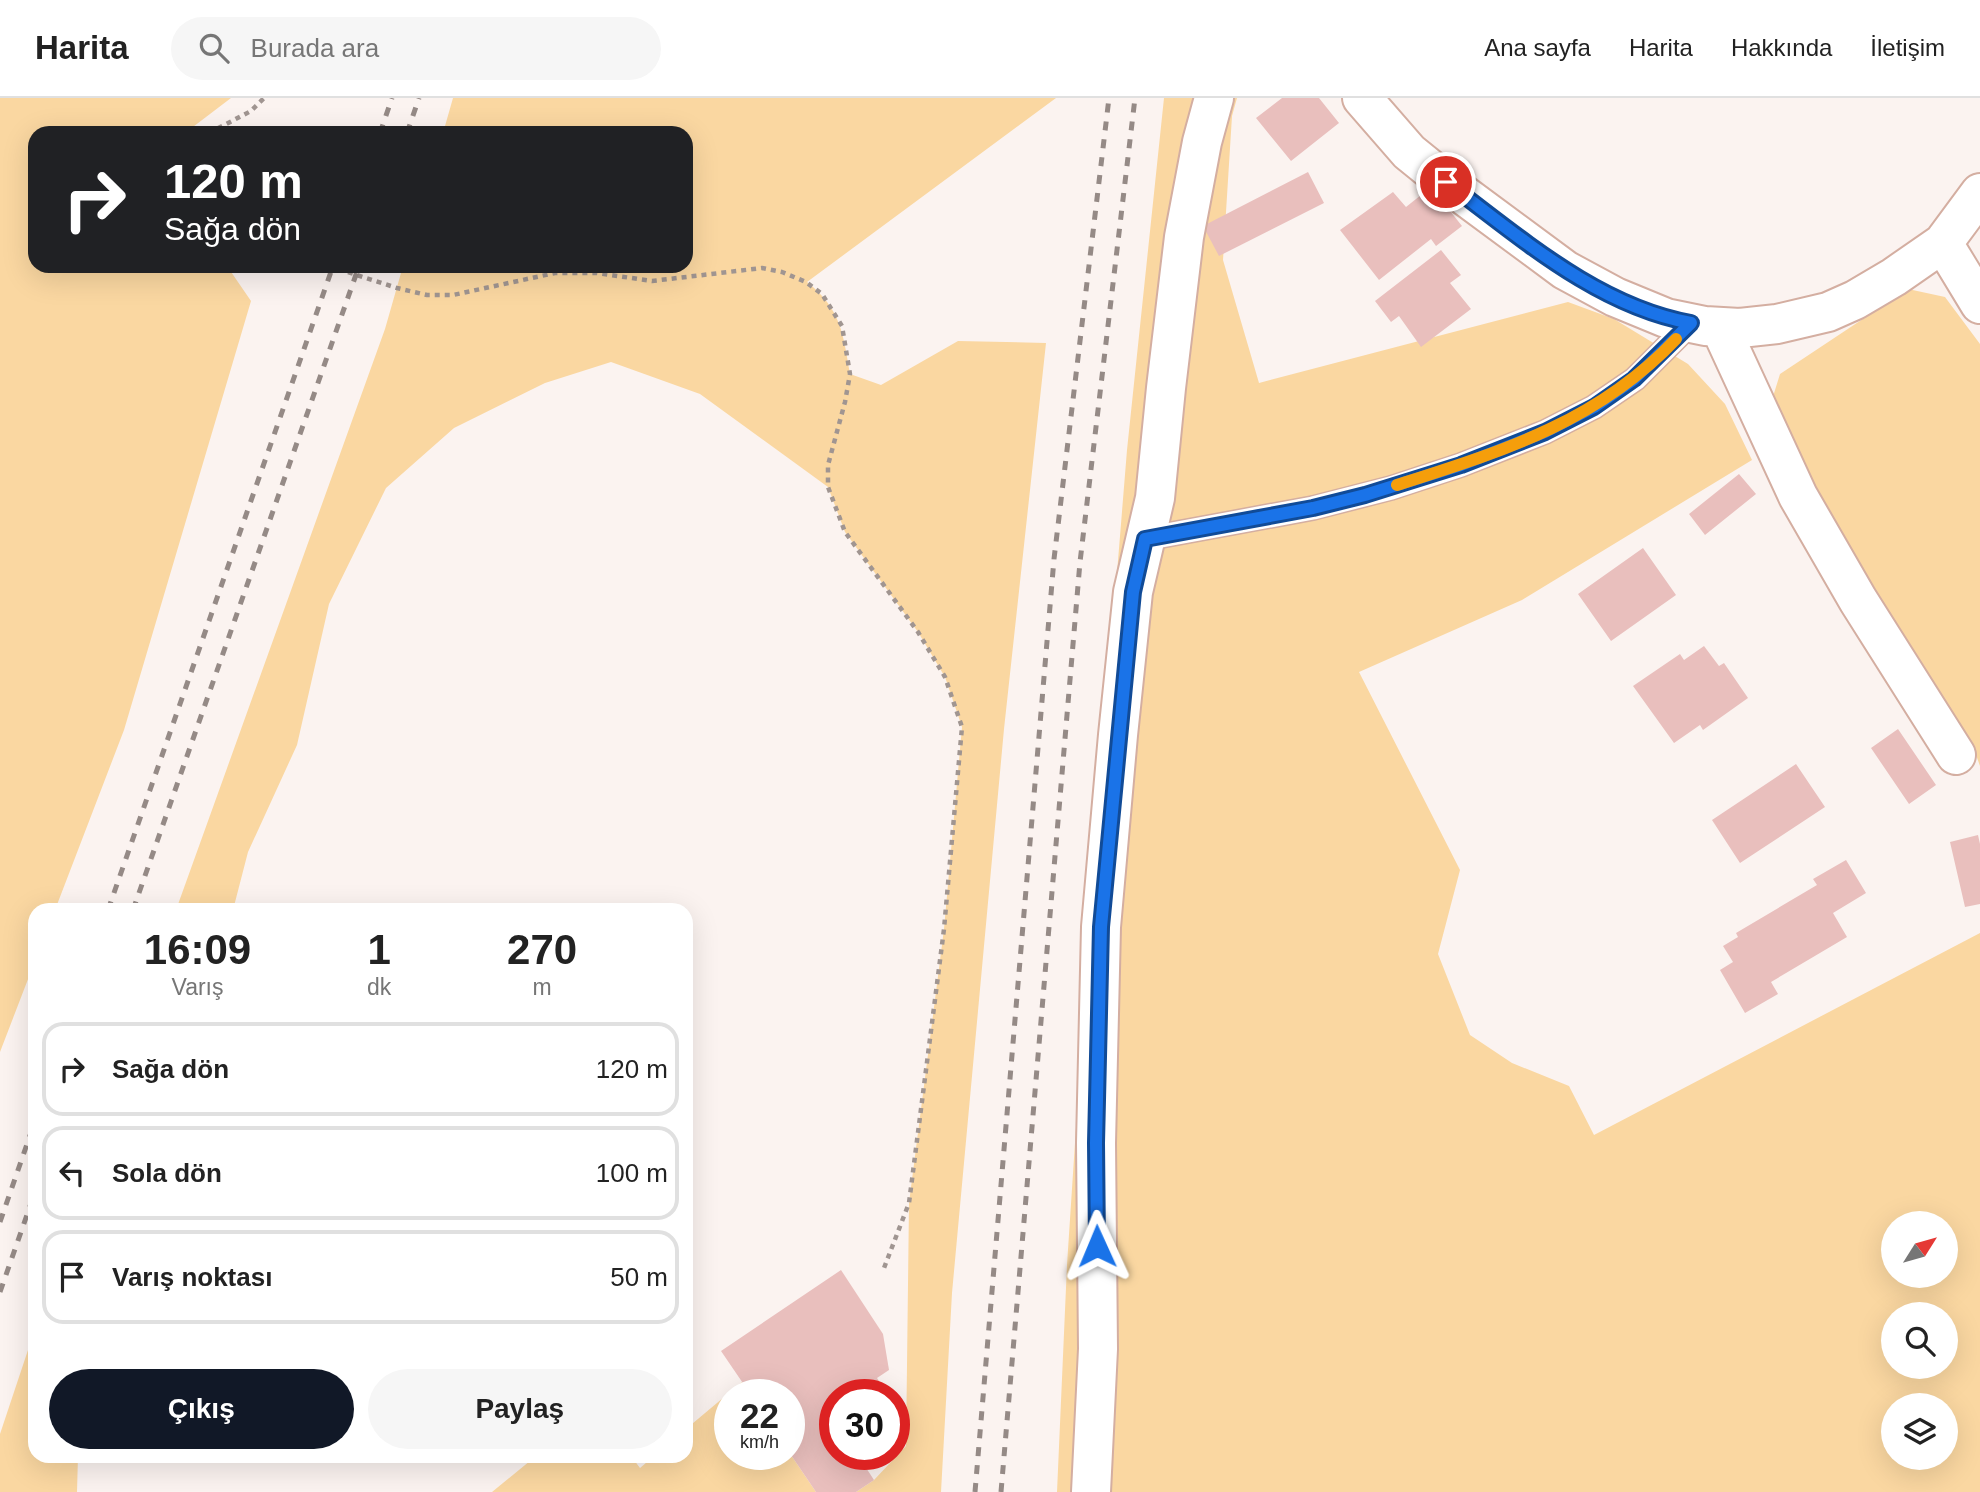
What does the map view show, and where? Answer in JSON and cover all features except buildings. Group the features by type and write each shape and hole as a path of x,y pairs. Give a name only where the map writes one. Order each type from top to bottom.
{"street":[{"path":"1091,1492 1098,1349 1096,1143 1101,927 1133,592 1155,498 1184,237 1202,142 1214,98"},
{"path":"1362,98 1409,152 1565,270 1615,297 1666,318 1706,325 1740,328 1777,324 1828,312 1855,300 1943,243 1980,194"},
{"path":"1943,243 1980,304"},
{"path":"1706,325 1798,496 1858,600 1956,755"}],"lane":[{"path":"1145,539 1313,508 1461,465 1545,432 1594,407 1706,325"}],"path":[{"path":"222,126 251,111 264,98"},
{"path":"352,273 417,293 453,295 555,274 597,273 652,281 762,268 782,272 806,282 822,294 842,327 850,374 828,465 828,487 845,532 918,632 945,677 962,727 944,929 909,1203 884,1268"}],"shaded area":[{"path":"0,98 231,98 194,126 28,126 28,273 232,273 251,301 124,730 58,903 28,903 28,979 0,1052"},
{"path":"453,98 1056,98 807,282 834,312 842,334 850,374 881,385 958,341 1046,343 1004,729 952,1293 941,1492 856,1492 883,1470 910,1470 910,1379 907,1379 909,1203 944,929 962,727 945,677 918,632 845,532 828,487 700,394 611,362 545,383 454,428 386,488 329,604 297,745 248,852 235,903 179,903 385,329 401,273 693,273 693,126 445,126"},
{"path":"1164,98 1237,98 1232,116 1223,260 1259,383 1568,302 1614,319 1688,364 1725,404 1752,460 1522,600 1359,672 1460,870 1438,954 1470,1035 1512,1063 1569,1086 1594,1135 1980,933 1980,1492 1057,1492 1067,1265 1093,868 1127,450"},
{"path":"1908,289 1945,297 1980,344 1980,766 1976,755 1830,527 1771,403 1780,374"},
{"path":"28,1350 28,1463 78,1463 77,1492 0,1492 0,1434"},
{"path":"714,1406 714,1470 801,1470 816,1492 492,1492 527,1463 636,1463 640,1468 646,1463 693,1463 693,1423"}],"railway":[{"path":"382,126 392,98"},
{"path":"409,126 419,98"},
{"path":"975,1492 1054,559 1109,98"},
{"path":"1001,1492 1080,562 1135,98"},
{"path":"110,903 331,273"},
{"path":"135,903 357,273"},
{"path":"0,1222 28,1141"},
{"path":"0,1292 28,1212"}],"slow traffic":[{"path":"1397,485 1461,465 1545,432 1594,407 1634,379 1676,339"}],"route":[{"path":"1097,1246 1096,1143 1101,927 1133,592 1145,539 1313,508 1365,495 1461,465 1545,432 1594,407 1634,379 1691,323 1666,318 1615,297 1565,270 1446,182"}]}
